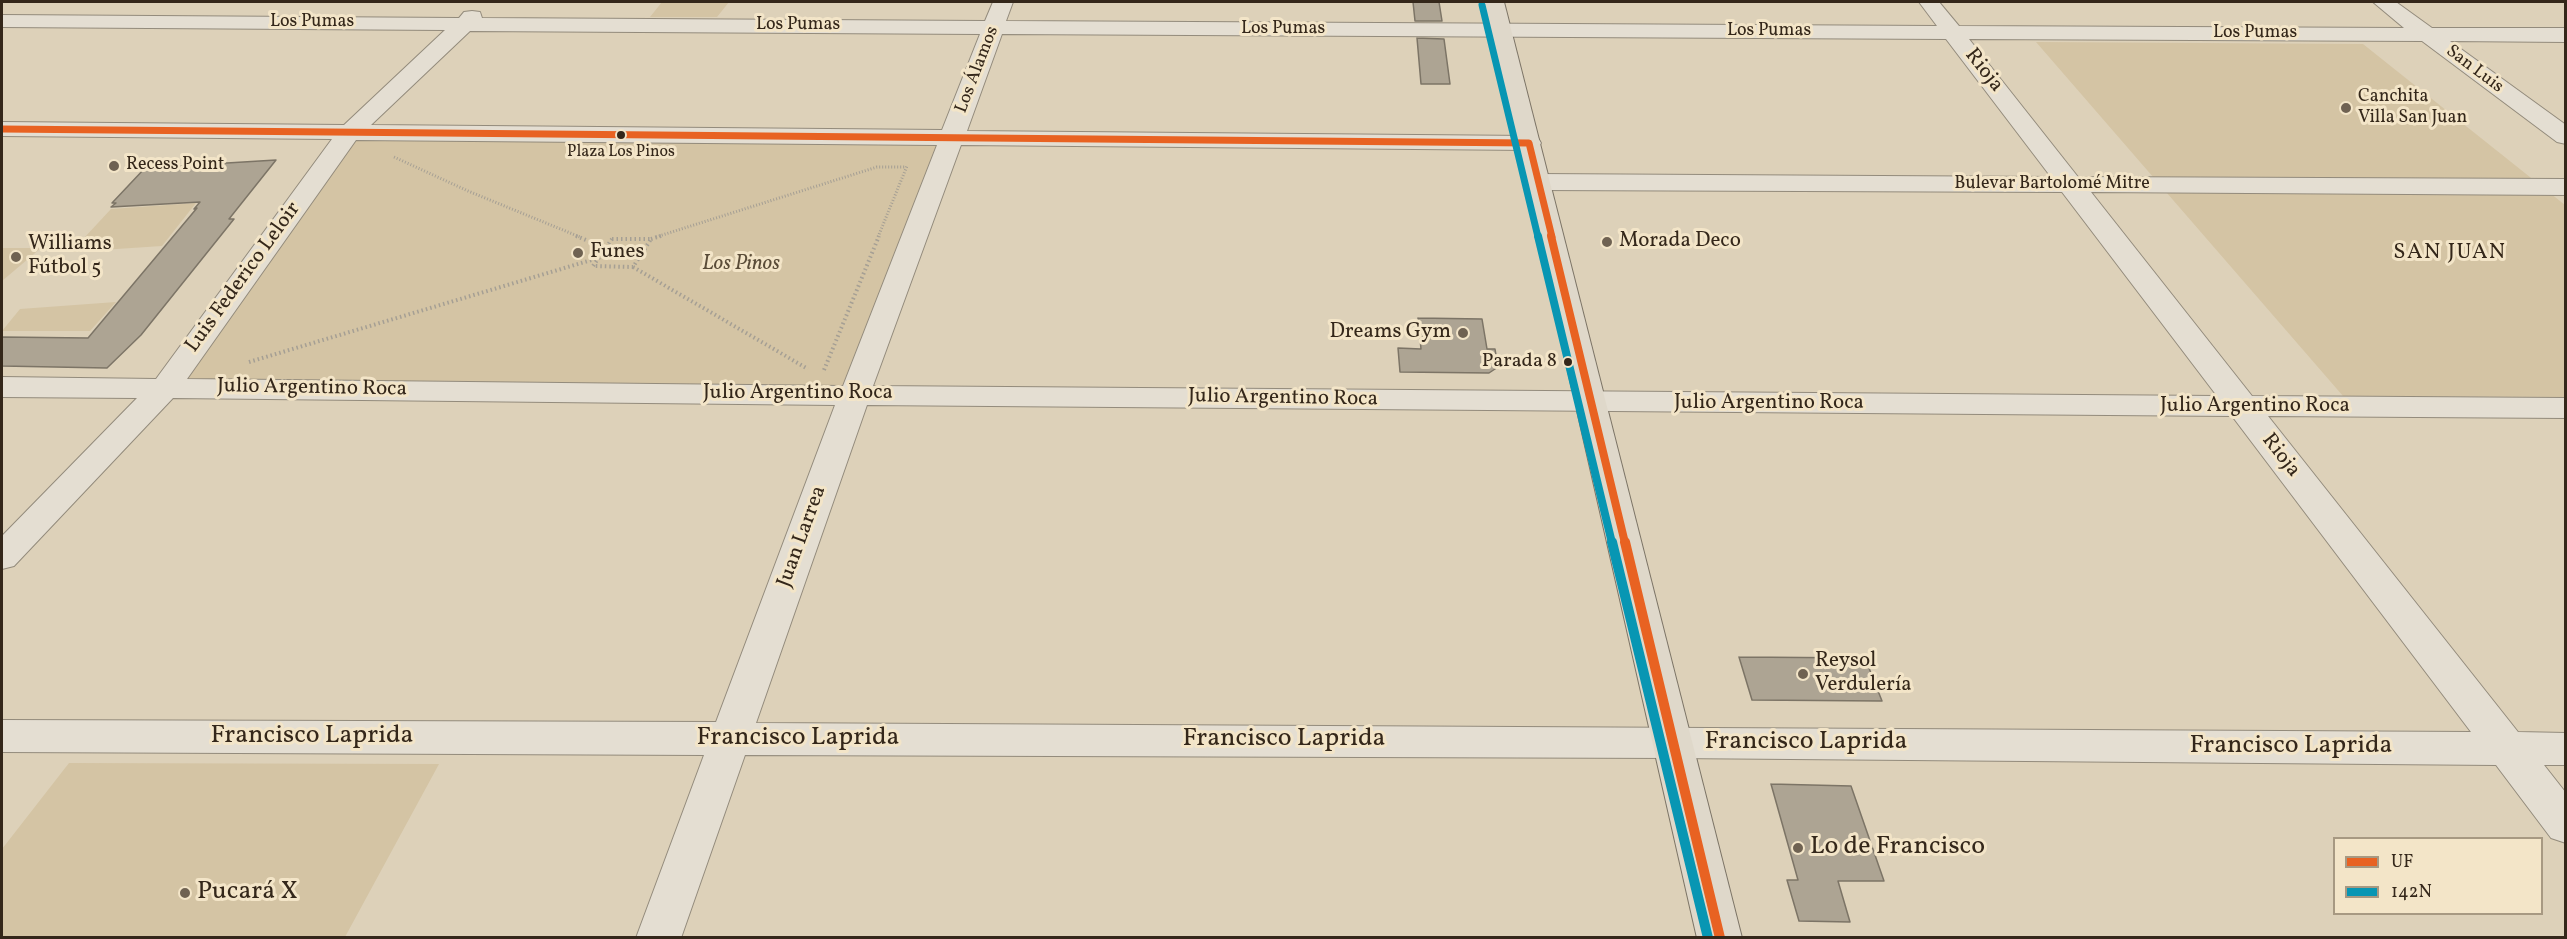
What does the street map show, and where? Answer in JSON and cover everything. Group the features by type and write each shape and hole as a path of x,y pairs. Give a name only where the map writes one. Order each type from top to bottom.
{"main road":[{"path":"1494,2 1720,938"}],"street":[{"path":"6,24 38,2"},
{"name":"Luis Federico Leloir","path":"2,557 165,388 348,134 488,2"},
{"name":"Los Álamos","path":"952,138 1004,2"},
{"name":"Rioja","path":"1929,2 2565,825"},
{"name":"San Luis","path":"2383,2 2565,138"},
{"name":"Los Pumas","path":"6,24 2565,34"},
{"path":"2,129 348,134 1528,143"},
{"name":"Juan Larrea","path":"658,938 855,394 952,138"},
{"name":"Bulevar Bartolomé Mitre","path":"1538,182 2565,187"},
{"name":"Julio Argentino Roca","path":"2,387 1592,403 2565,408"},
{"name":"Francisco Laprida","path":"2,736 1673,742 2565,749"}],"path":[{"path":"393,157 468,191 606,248"},
{"path":"812,372 633,267 593,266 612,239 651,239 877,167 906,167 821,377"},
{"path":"633,267 651,239"},
{"path":"240,365 599,258"}],"green space":[{"path":"662,2 729,2 717,17 650,17"},
{"path":"2036,42 2363,44 2565,205 2565,397 2343,396"},
{"name":"Los Pinos","path":"348,134 952,138 855,394 165,388"},
{"path":"196,203 162,246 71,252 111,209"},
{"name":"Williams Fútbol 5","path":"2,248 41,248 2,281"},
{"path":"116,302 90,331 2,331 20,309"},
{"name":"Pucará X","path":"69,763 439,764 345,937 2,937 2,849"}],"building":[{"path":"1413,2 1439,2 1442,21 1415,21"},
{"path":"1417,38 1444,39 1450,84 1421,84"},
{"path":"276,160 229,219 234,219 141,335 107,368 2,366 2,337 88,338 197,208 194,209 200,202 111,207 116,203 112,203 145,168"},
{"path":"1418,318 1482,319 1487,349 1495,349 1498,367 1489,373 1400,372 1398,348 1421,349"},
{"path":"1739,657 1865,658 1882,701 1752,700"},
{"path":"1771,784 1851,786 1884,881 1838,881 1850,922 1799,921 1787,880 1798,880"}],"transit line":[{"name":"142N","path":"1482,5 1708,938"},
{"name":"UF","path":"2,129 1529,143 1720,938"}],"place":[{"name":"Canchita Villa San Juan","path":"2346,108"},
{"name":"Plaza Los Pinos","path":"621,135"},
{"name":"Recess Point","path":"114,166"},
{"name":"Morada Deco","path":"1607,242"},
{"name":"Funes","path":"578,253"},
{"name":"Williams Fútbol 5","path":"16,257"},
{"name":"Dreams Gym","path":"1463,333"},
{"name":"Parada 8","path":"1568,362"},
{"name":"Reysol Verdulería","path":"1803,674"},
{"name":"Lo de Francisco","path":"1798,848"},
{"name":"Pucará X","path":"185,893"}],"district":[{"name":"SAN JUAN","path":"2450,254"}]}
